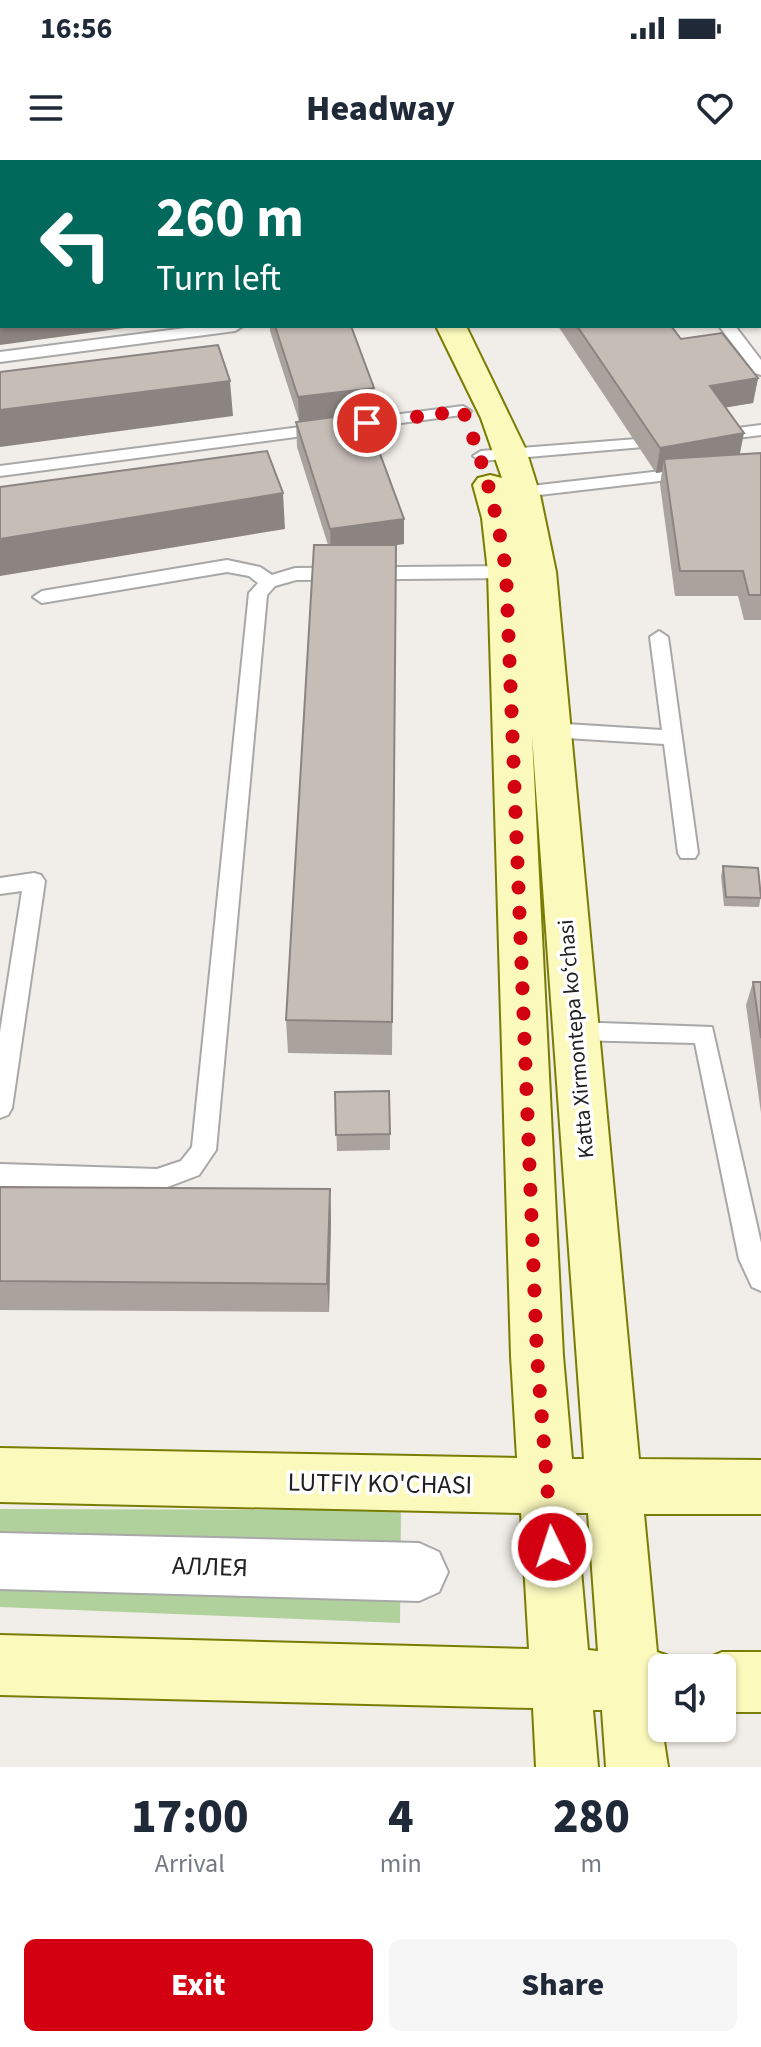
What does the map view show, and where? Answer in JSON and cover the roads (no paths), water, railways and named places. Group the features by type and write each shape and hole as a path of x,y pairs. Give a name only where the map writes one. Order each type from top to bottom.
{"main road":[{"name":"Katta Xirmontepa koʻchasi","path":"421,328 463,411 522,492 537,1356 567,1767"},
{"name":"Katta Xirmontepa koʻchasi","path":"452,328 495,412 499,518 522,572 550,730 573,1031 616,1486 646,1682 637,1767"},
{"name":"LUTFIY KO'CHASI","path":"0,1475 761,1487"},
{"path":"0,1665 646,1682"},
{"path":"736,1682 761,1682"}],"street":[{"name":"АЛЛЕЯ","path":"0,1561 419,1572"}],"lane":[{"path":"0,357 220,328"},
{"path":"729,328 761,370"},
{"path":"0,471 463,411"},
{"path":"722,435 761,430"},
{"path":"496,454 637,444"},
{"path":"522,492 709,470"},
{"path":"42,597 227,566 254,571 269,582"},
{"path":"0,1175 157,1180 190,1168 204,1150 258,593 269,582 295,574 522,572"},
{"path":"659,637 688,853"},
{"path":"550,730 673,738"},
{"path":"0,886 34,881 0,1108"},
{"path":"573,1031 704,1034 752,1259 761,1279"}]}
